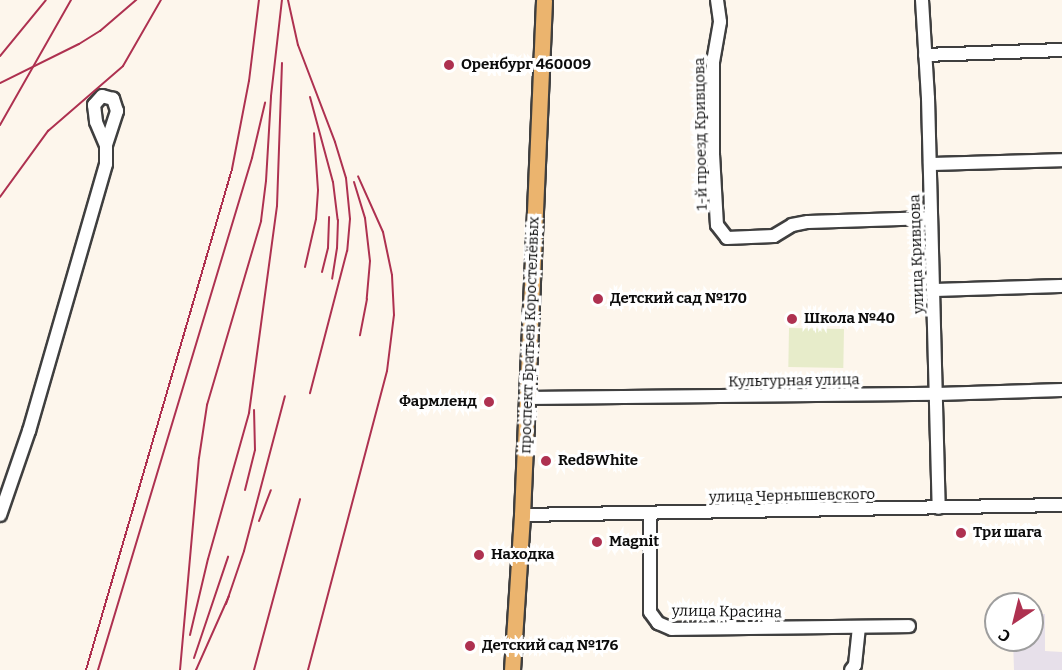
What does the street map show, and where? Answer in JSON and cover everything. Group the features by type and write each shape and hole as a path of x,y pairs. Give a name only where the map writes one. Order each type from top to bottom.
{"main road":[{"name":"проспект Братьев Коростелёвых","path":"512,670 522,515 544,0"}],"street":[{"name":"1-й проезд Кривцова","path":"717,0 720,22 713,62 713,154 717,225 727,238 774,237 792,225 808,222 931,218"},
{"name":"улица Кривцова","path":"922,0 930,164 939,508"},
{"path":"925,55 1062,50"},
{"path":"0,515 29,431 106,164 106,145"},
{"path":"930,164 1062,160"},
{"path":"933,290 1062,286"},
{"name":"Культурная улица","path":"527,398 937,394 1062,390"},
{"name":"улица Чернышевского","path":"522,515 1062,505"},
{"name":"улица Красина","path":"650,514 650,612 657,623 672,629 909,626"},
{"path":"851,670 855,665 859,627"}],"shaded area":[{"path":"1045,614 1045,651 1062,652 1062,670 1014,670 1013,652 1044,652"}],"green space":[{"path":"789,328 844,329 843,368 788,367"}],"railway":[{"path":"0,56 46,0"},
{"path":"0,125 71,0"},
{"path":"0,83 79,44 100,31 136,0"},
{"path":"0,197 48,131 123,66 161,0"},
{"path":"86,670 232,169 249,81 259,0"},
{"path":"180,670 199,458 207,405 261,221 271,96 282,0"},
{"path":"288,0 298,45 335,142 346,178 350,219 347,251 310,393"},
{"path":"190,635 208,559 249,413 277,206 282,63"},
{"path":"310,97 333,182 338,220 337,248 332,279"},
{"path":"98,670 252,158 265,103"},
{"path":"305,267 316,219 318,190 314,133"},
{"path":"308,670 387,371 394,315 392,275 383,232 358,176"},
{"path":"354,182 365,218 370,261 367,299 360,335"},
{"path":"322,272 328,248 329,217"},
{"path":"226,604 244,551 285,396"},
{"path":"245,490 255,450 254,410"},
{"path":"259,521 271,490"},
{"path":"254,670 300,499"},
{"path":"194,658 228,557"},
{"path":"196,670 229,596"}],"place":[{"name":"Оренбург 460009","path":"449,65"},
{"name":"Детский сад №170","path":"598,299"},
{"name":"Школа №40","path":"792,319"},
{"name":"Фармленд","path":"489,402"},
{"name":"Red&White","path":"546,461"},
{"name":"Три шага","path":"961,533"},
{"name":"Magnit","path":"597,542"},
{"name":"Находка","path":"479,555"},
{"name":"Детский сад №176","path":"470,646"}]}
